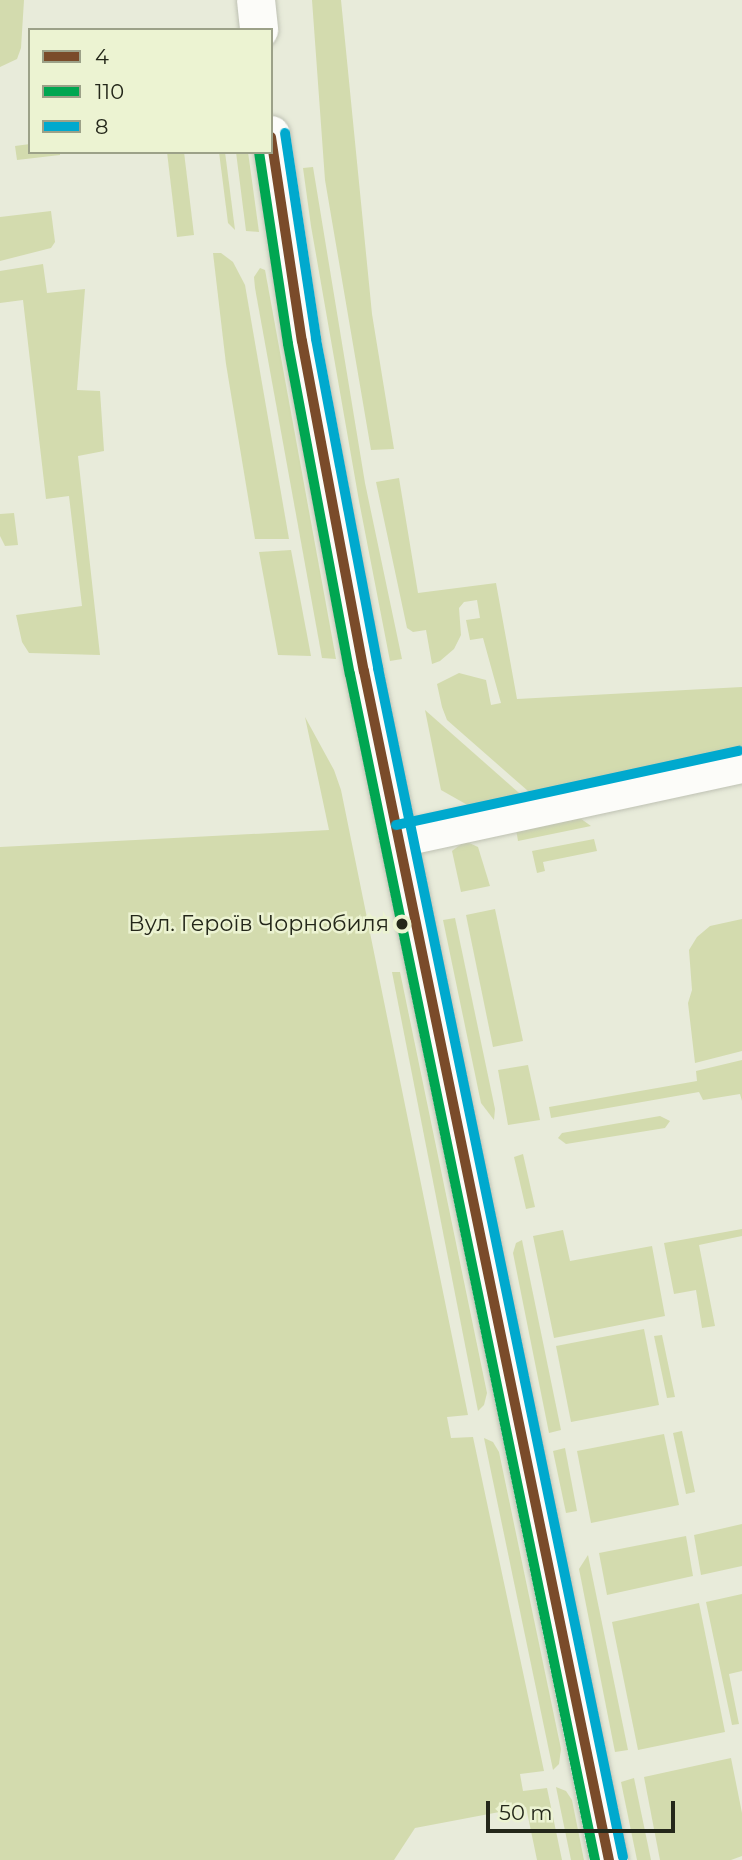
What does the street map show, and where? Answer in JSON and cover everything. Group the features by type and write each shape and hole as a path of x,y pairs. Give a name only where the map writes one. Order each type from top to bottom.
{"highway":[{"path":"256,0 259,28"},
{"path":"273,148 302,341 399,839 609,1860"}],"street":[{"path":"399,839 742,765"}],"green space":[{"path":"0,0 24,0 21,48 17,59 0,67"},
{"path":"312,0 341,0 372,314 394,449 371,450 325,180"},
{"path":"28,144 28,154 60,155 17,160 15,146"},
{"path":"167,154 184,154 194,235 177,237"},
{"path":"219,154 225,154 235,230 228,223"},
{"path":"236,154 248,154 259,232 246,231"},
{"path":"313,167 365,483 402,659 390,661 359,501 303,168"},
{"path":"51,211 55,242 51,248 0,261 0,217"},
{"path":"213,253 221,253 233,262 245,285 289,539 255,539 226,364"},
{"path":"43,264 47,293 85,289 77,390 100,391 104,451 78,456 100,655 29,653 22,642 16,615 82,606 69,496 46,499 23,300 0,303 0,271"},
{"path":"260,268 265,270 336,659 322,658 255,288 254,277"},
{"path":"399,478 418,593 496,583 517,699 742,687 742,747 638,769 622,778 536,798 447,720 442,707 437,684 459,673 486,680 491,705 501,703 483,638 470,640 466,620 480,618 477,600 464,602 459,608 461,635 454,649 440,661 432,664 426,630 413,632 407,628 376,482"},
{"path":"14,513 18,545 5,546 0,536 0,514"},
{"path":"291,550 311,656 278,655 259,552"},
{"path":"425,710 527,800 471,807 441,790"},
{"path":"305,717 334,770 341,790 468,1415 447,1417 451,1438 473,1437 544,1771 520,1774 523,1791 547,1788 562,1860 537,1860 526,1807 415,1828 394,1860 0,1860 0,847 329,830"},
{"path":"577,816 591,826 518,841 516,829"},
{"path":"594,839 597,851 543,862 545,871 537,873 532,851"},
{"path":"465,841 478,847 490,886 461,892 452,851"},
{"path":"495,909 523,1041 493,1047 466,915"},
{"path":"455,918 495,1109 494,1120 481,1103 443,920"},
{"path":"742,919 742,1051 695,1063 688,1003 692,990 689,950 697,937 710,926"},
{"path":"392,972 400,972 487,1393 484,1405 478,1411"},
{"path":"742,1060 742,1101 740,1094 703,1100 699,1092 551,1118 549,1107 697,1081 696,1071"},
{"path":"528,1065 540,1120 508,1125 498,1070"},
{"path":"660,1116 670,1121 665,1128 566,1144 558,1138 562,1133"},
{"path":"523,1154 535,1207 526,1209 514,1157"},
{"path":"742,1229 742,1236 699,1245 715,1326 702,1328 696,1290 674,1294 664,1243"},
{"path":"563,1230 570,1261 652,1246 665,1316 554,1338 533,1236"},
{"path":"522,1240 561,1430 549,1433 513,1253 516,1243"},
{"path":"644,1329 659,1405 571,1422 556,1346"},
{"path":"662,1335 675,1397 667,1398 654,1336"},
{"path":"682,1431 695,1492 686,1494 673,1433"},
{"path":"664,1434 679,1505 591,1523 577,1451"},
{"path":"484,1438 493,1442 499,1452 561,1749 559,1764 553,1770"},
{"path":"565,1448 577,1511 566,1513 553,1451"},
{"path":"742,1524 742,1566 701,1575 694,1535"},
{"path":"686,1536 693,1576 607,1595 599,1553"},
{"path":"588,1555 628,1750 615,1752 579,1569"},
{"path":"742,1594 742,1671 729,1674 739,1724 732,1725 706,1602"},
{"path":"699,1603 725,1732 638,1750 612,1622"},
{"path":"731,1758 742,1813 742,1856 731,1860 660,1860 644,1777"},
{"path":"634,1778 651,1860 637,1860 621,1782"},
{"path":"556,1787 566,1791 572,1800 584,1860 571,1860"}],"transit line":[{"name":"8","path":"285,133 316,339 378,668 623,1857"},
{"name":"4","path":"273,150 302,341 364,671 609,1860"},
{"name":"110","path":"259,154 288,344 350,674 595,1860"},
{"name":"8","path":"396,825 739,751"}],"place":[{"name":"Вул. Героїв Чорнобиля","path":"402,924"}]}
